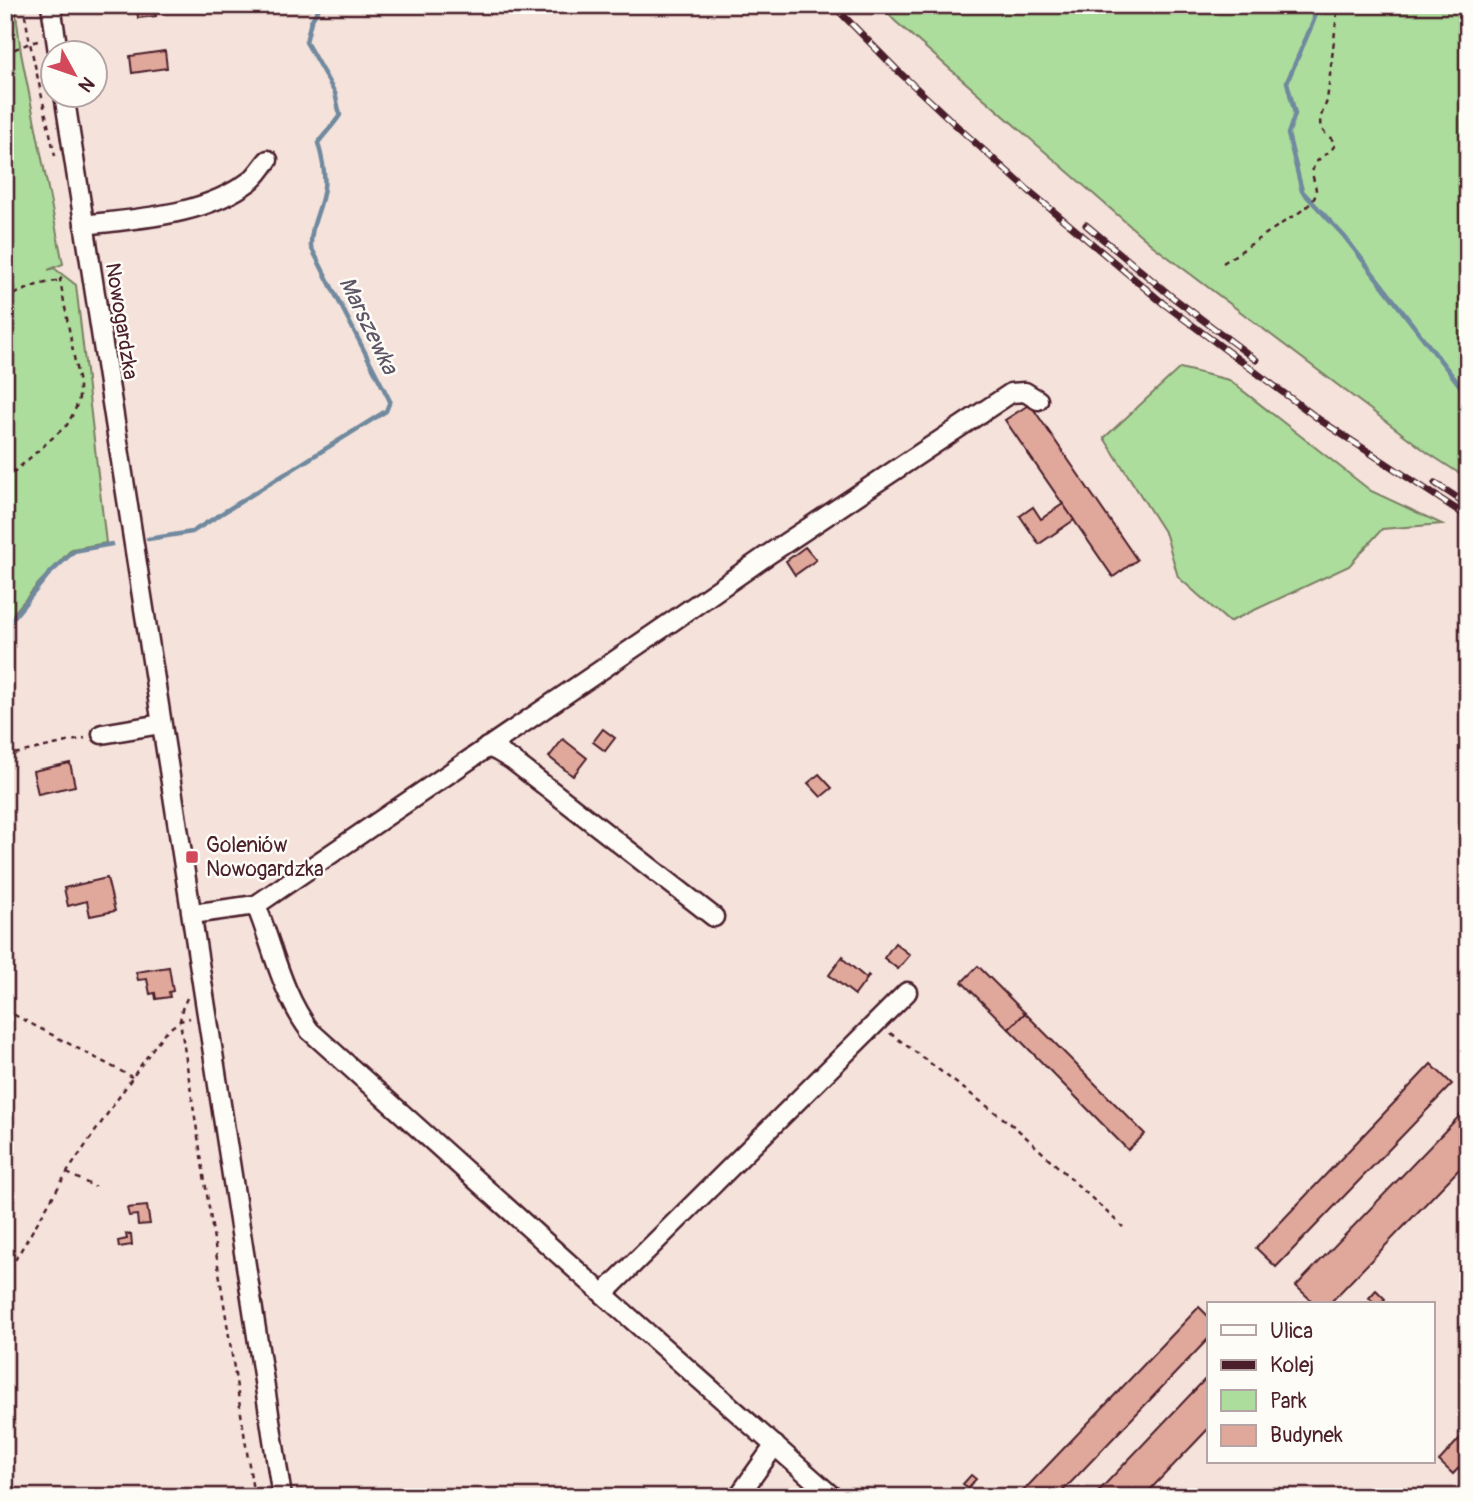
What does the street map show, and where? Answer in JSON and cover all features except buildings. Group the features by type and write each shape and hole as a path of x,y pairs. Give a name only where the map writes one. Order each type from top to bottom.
{"street":[{"path":"51,5 55,38"},
{"name":"Nowogardzka","path":"66,108 282,1497"},
{"path":"84,225 196,208 229,194 253,179 268,160"},
{"path":"191,914 256,905 769,554 1011,393 1025,392 1038,400"},
{"path":"102,734 161,724"},
{"path":"487,747 512,760 714,917"},
{"path":"256,905 291,1001 310,1031 833,1497"},
{"path":"603,1294 907,992"},
{"path":"738,1497 775,1446"}],"path":[{"path":"23,5 56,160"},
{"path":"1223,263 1314,199 1316,192 1313,167 1316,161 1330,152 1335,145 1320,125 1327,101 1338,5"},
{"path":"5,53 30,43 38,44"},
{"path":"5,480 67,425 79,398 79,384 60,281 63,276"},
{"path":"5,298 37,285 60,281"},
{"path":"5,756 102,734"},
{"path":"191,989 180,1021 254,1497"},
{"path":"5,1010 132,1077"},
{"path":"5,1277 67,1173 164,1033 180,1021 206,1013"},
{"path":"876,1022 1016,1128 1123,1227"},
{"path":"67,1173 95,1187"}],"green space":[{"path":"5,5 15,5 21,53 63,264 48,270 54,268 76,285 106,543 72,549 5,624"},
{"path":"880,5 1468,5 1468,479 1428,453 1152,245"},
{"path":"1180,368 1229,380 1371,491 1442,524 1382,529 1349,566 1229,622 1178,577 1166,535 1104,438"}],"waterway":[{"name":"Marszewka","path":"148,539 192,532 386,411 390,401 311,247 312,231 323,195 324,182 318,143 340,115 335,93 306,42 311,21 321,5"},
{"path":"1314,5 1314,20 1287,82 1295,114 1288,134 1302,191 1344,236 1468,396"},
{"name":"Marszewka","path":"5,628 48,575 74,551 112,544"}],"railway":[{"path":"833,5 960,129 1164,304 1320,420 1468,517"},
{"path":"1086,225 1171,296 1256,360"},
{"path":"1435,483 1468,505"}],"place":[{"name":"Goleniów Nowogardzka","path":"192,857"}]}
